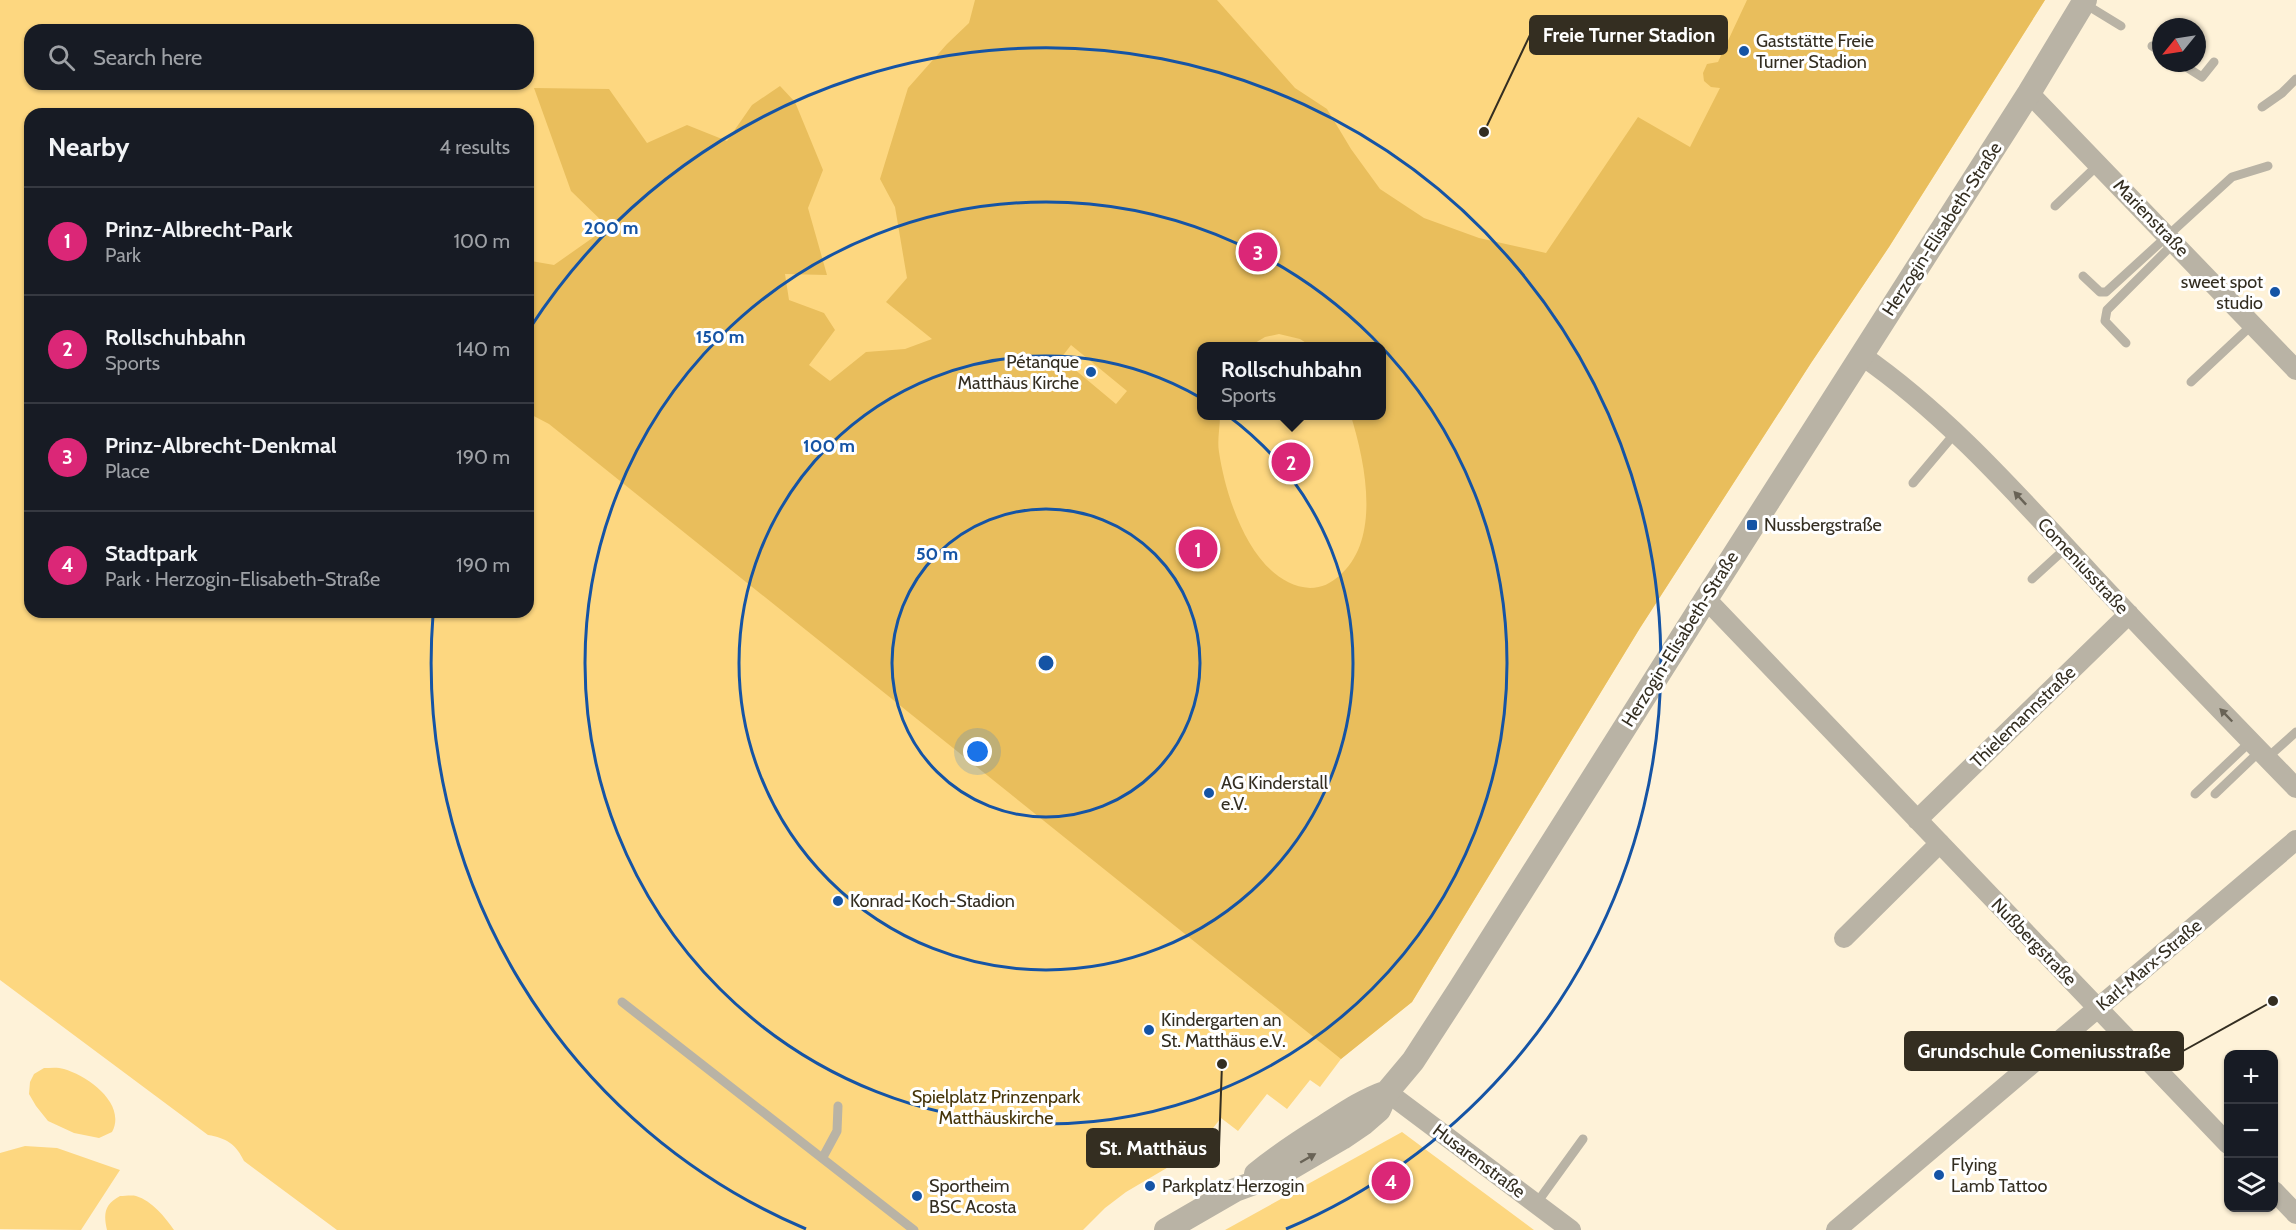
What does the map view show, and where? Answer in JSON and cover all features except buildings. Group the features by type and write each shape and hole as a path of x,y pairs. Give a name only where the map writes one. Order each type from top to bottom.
{"street":[{"name":"Herzogin-Elisabeth-Straße","path":"1166,1230 1235,1190 1276,1157 1368,1098 1387,1092 1413,1060 2029,93 2084,2"},
{"name":"Marienstraße","path":"2029,93 2296,370"},
{"name":"Comeniusstraße","path":"1861,355 1956,432 2296,788"},
{"name":"Nußbergstraße","path":"1706,598 2224,1139"},
{"name":"Thielemannstraße","path":"1917,820 2129,615"},
{"name":"Karl-Marx-Straße","path":"1836,1230 2296,840"},
{"path":"1844,938 1940,843"},
{"name":"Husarenstraße","path":"1387,1092 1571,1230"},
{"path":"2278,1195 2296,1214"}],"lane":[{"path":"2084,2 2121,27"},
{"path":"2194,72 2202,77 2214,62"},
{"path":"2262,107 2296,80"},
{"path":"2055,206 2099,164"},
{"path":"2126,343 2105,321 2107,310 2171,238 2232,177 2268,165"},
{"path":"2083,276 2100,292 2106,292 2171,238"},
{"path":"2191,382 2253,324"},
{"path":"1913,483 1956,432"},
{"path":"2032,579 2066,548"},
{"path":"2195,794 2260,750 2296,732"},
{"path":"2215,794 2260,750"},
{"path":"622,1002 914,1230"},
{"path":"823,1157 837,1131 838,1106"},
{"path":"1536,1204 1583,1139"}],"green space":[{"name":"Spielplatz Prinzenpark Matthäuskirche","path":"0,0 2045,0 1889,247 1811,363 1640,628 1412,1002 1341,1059 1320,1087 1310,1080 1287,1109 1267,1094 1238,1131 1221,1118 1194,1152 1126,1192 1105,1208 1083,1230 337,1230 244,1161 238,1150 230,1143 208,1135 0,980"},
{"path":"44,1068 59,1068 74,1073 103,1093 114,1111 115,1122 112,1132 99,1138 74,1133 48,1121 29,1094 30,1082 34,1074"},
{"path":"1402,1132 1534,1230 1225,1230"},
{"path":"25,1146 57,1148 120,1170 81,1230 0,1229 0,1153"},
{"path":"120,1196 142,1198 162,1215 174,1230 107,1230 106,1210 111,1202"}],"shaded area":[{"path":"975,0 1217,0 1295,88 1327,109 1351,149 1380,189 1424,218 1479,238 1546,253 1638,117 1690,147 1720,88 1711,87 1704,81 1703,73 1707,64 1718,62 1747,0 2045,0 1889,247 1811,363 1640,628 1412,1002 1341,1059 549,424 534,416 534,262 554,265 608,227 571,191 534,88 609,89 647,143 687,125 727,141 752,105 780,86 795,102 823,170 808,208 827,275 785,274 789,300 824,313 835,330 809,365 830,381 866,352 905,349 932,339 886,302 907,278 895,207 880,179 908,88 969,23","holes":["1279,334 1305,342 1386,342 1386,420 1352,420 1365,477 1365,522 1361,542 1352,561 1339,576 1326,585 1314,588 1290,583 1273,572 1258,556 1246,536 1228,493 1218,448 1220,420 1197,420 1197,342 1257,342 1265,337","1071,345 1127,391 1116,404 1061,358"]}],"place":[{"name":"Gaststätte Freie Turner Stadion","path":"1744,51"},
{"name":"Freie Turner Stadion","path":"1484,132"},
{"name":"Prinz-Albrecht-Denkmal","path":"1258,252"},
{"name":"sweet spot studio","path":"2275,292"},
{"name":"Pétanque Matthäus Kirche","path":"1091,372"},
{"name":"Rollschuhbahn","path":"1291,462"},
{"name":"Nussbergstraße","path":"1752,525"},
{"name":"Prinz-Albrecht-Park","path":"1198,549"},
{"name":"AG Kinderstall e.V.","path":"1209,793"},
{"name":"Konrad-Koch-Stadion","path":"838,901"},
{"name":"Grundschule Comeniusstraße","path":"2273,1001"},
{"name":"Kindergarten an St. Matthäus e.V.","path":"1149,1030"},
{"name":"St. Matthäus","path":"1222,1064"},
{"name":"Flying Lamb Tattoo","path":"1939,1175"},
{"name":"Stadtpark","path":"1391,1181"},
{"name":"Parkplatz Herzogin","path":"1150,1186"},
{"name":"Sportheim BSC Acosta","path":"917,1196"}]}
